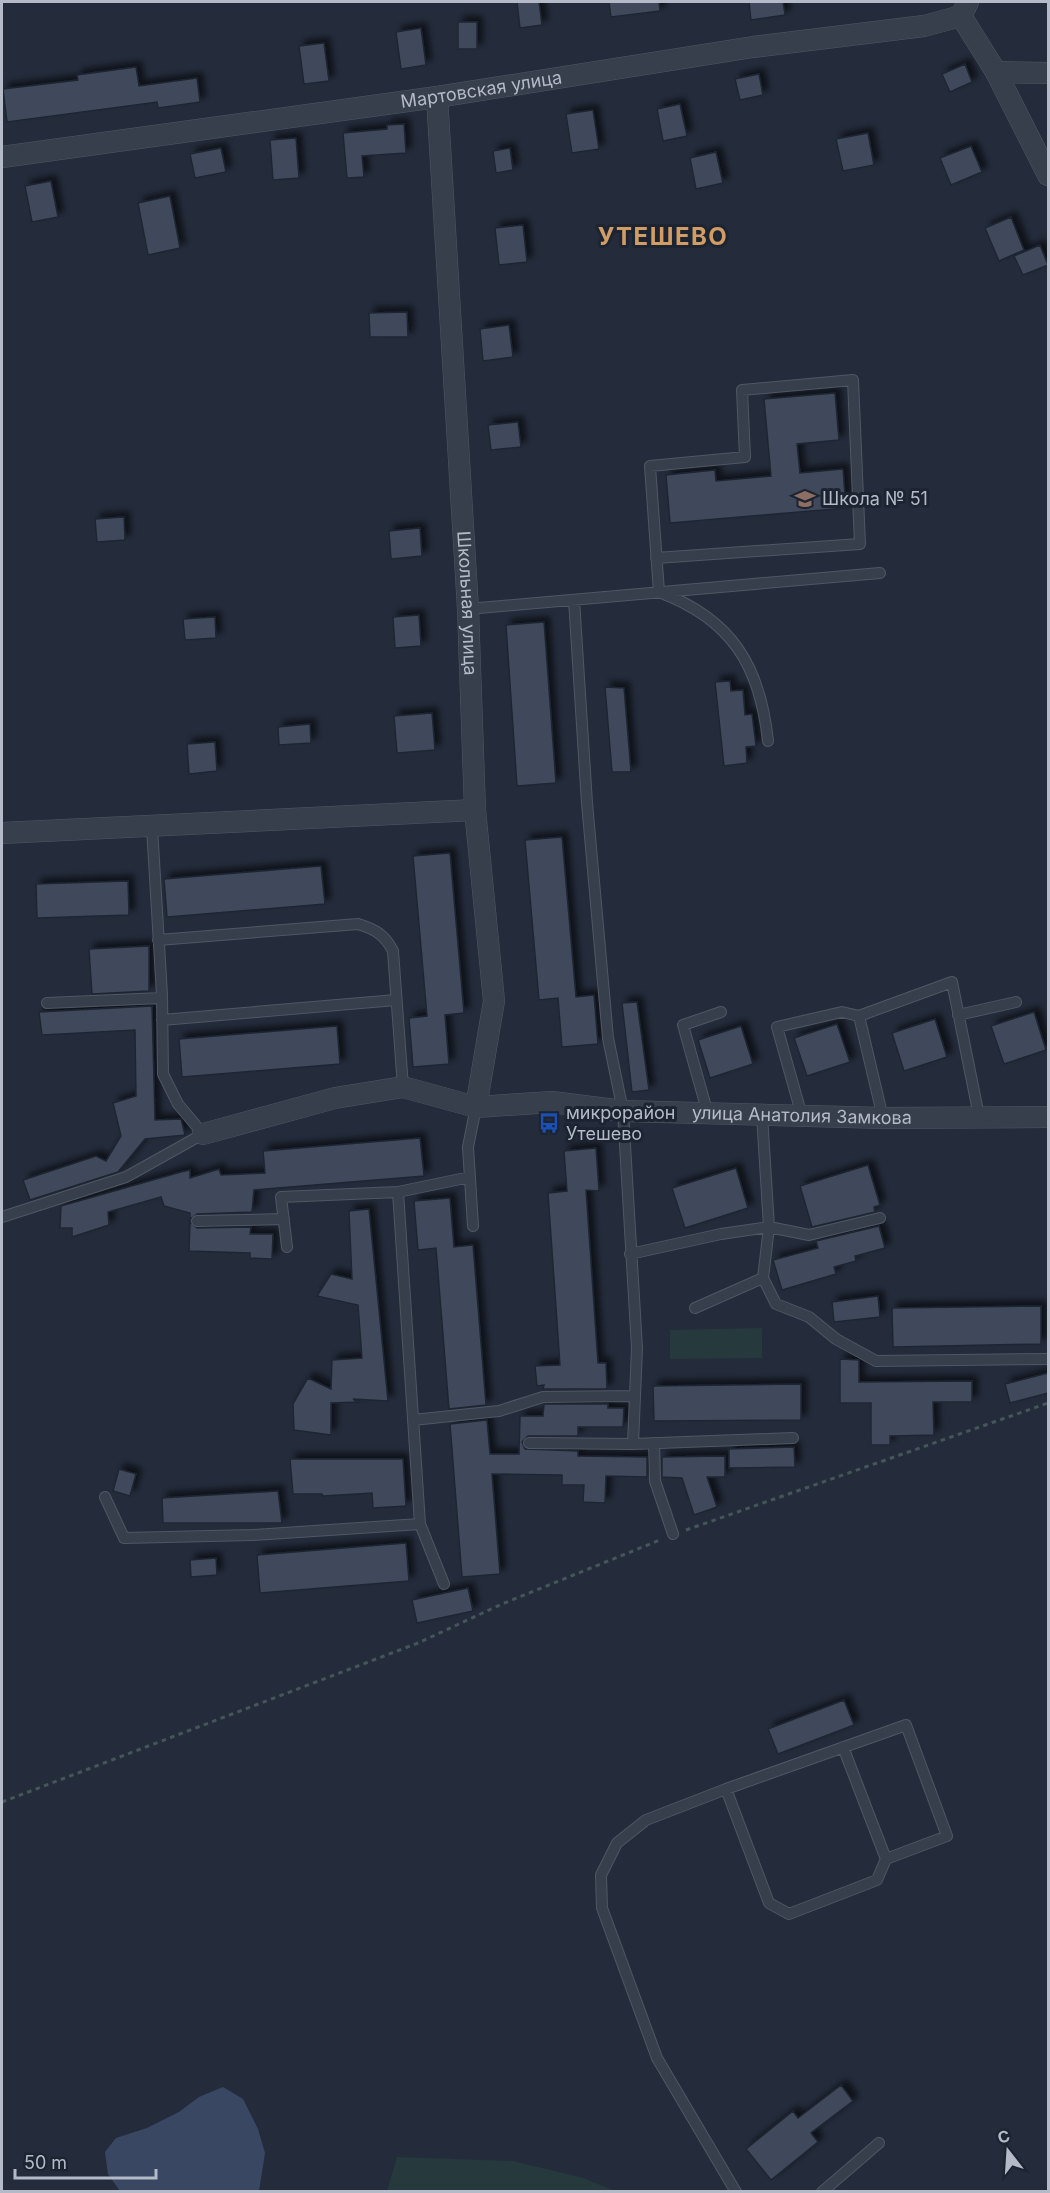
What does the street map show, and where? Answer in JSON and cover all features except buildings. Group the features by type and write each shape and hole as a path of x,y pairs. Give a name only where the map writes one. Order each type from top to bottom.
{"street":[{"path":"964,9 1048,175"},
{"name":"Мартовская улица","path":"2,157 437,97 753,47 924,26 964,9"},
{"path":"996,72 1048,73"},
{"name":"Школьная улица","path":"437,97 468,609 475,810 494,1001 476,1107"},
{"path":"2,833 475,810"},
{"name":"улица Анатолия Замкова","path":"203,1134 335,1098 403,1087 476,1107 552,1102 623,1111 883,1118 1048,1117"}],"lane":[{"path":"656,558 860,544 853,380 742,390 745,457 650,466 656,558 659,592"},
{"path":"468,609 880,573"},
{"path":"659,592 686,602 717,624 744,655 758,684 768,741"},
{"path":"574,600 586,803 608,1038 623,1111 637,1348 633,1444"},
{"path":"2,1217 126,1177 203,1134 178,1104 163,1074 162,998 152,827"},
{"path":"158,940 358,924 373,928 387,939 393,951 403,1087"},
{"path":"802,1116 777,1027 842,1012 859,1016 952,982 979,1116"},
{"path":"47,1003 162,998"},
{"path":"162,1020 396,1000"},
{"path":"958,1015 1016,1002"},
{"path":"708,1113 683,1025 722,1011"},
{"path":"859,1016 883,1118"},
{"path":"472,1226 468,1147 476,1107"},
{"path":"762,1115 769,1227 764,1278 776,1304 809,1317 836,1339 876,1361 1048,1359"},
{"path":"287,1246 281,1197 398,1192 470,1177"},
{"path":"398,1192 420,1524 444,1584"},
{"path":"630,1254 720,1234 769,1227 809,1235 880,1218"},
{"path":"197,1221 284,1219"},
{"path":"695,1308 764,1278"},
{"path":"413,1420 499,1411 543,1397 635,1396"},
{"path":"529,1443 633,1444 793,1438"},
{"path":"654,1443 655,1481 673,1534"},
{"path":"105,1497 124,1538 253,1535 420,1524"},
{"path":"736,2192 657,2058 602,1908 601,1875 617,1843 646,1820 906,1725 947,1836 886,1858"},
{"path":"726,1789 769,1903 789,1914 877,1880 886,1858 843,1747"},
{"path":"822,2192 879,2143"}],"path":[{"path":"2,1802 418,1643 502,1604 673,1534 1048,1403"}],"green space":[{"path":"762,1328 762,1358 670,1359 670,1330"},
{"path":"397,2157 513,2161 583,2178 615,2191 387,2191"}],"water":[{"path":"223,2087 243,2099 258,2129 265,2153 259,2191 120,2191 108,2174 105,2152 116,2138 147,2128 179,2112 199,2097"}],"place":[{"name":"Школа № 51","path":"805,499"},
{"name":"микрорайон Утешево","path":"549,1123"}],"district":[{"name":"УТЕШЕВО","path":"663,237"}]}
